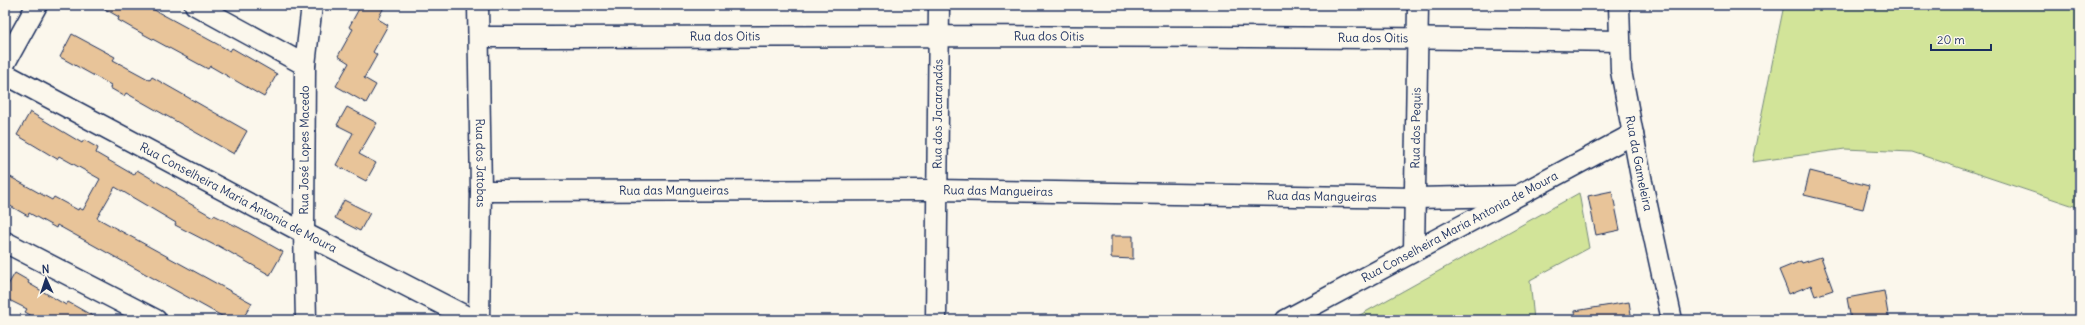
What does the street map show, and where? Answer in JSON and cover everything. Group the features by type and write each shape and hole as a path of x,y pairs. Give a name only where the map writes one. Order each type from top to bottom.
{"street":[{"path":"5,63 37,5"},
{"path":"195,5 305,65"},
{"name":"Rua José Lopes Macedo","path":"306,320 304,233 305,65 312,5"},
{"name":"Rua dos Jatobas","path":"478,5 481,191 479,320"},
{"name":"Rua dos Jacarandás","path":"936,320 939,5"},
{"name":"Rua dos Pequis","path":"1414,250 1418,5"},
{"name":"Rua da Gameleira","path":"1619,5 1619,41 1622,71 1633,134 1672,320"},
{"name":"Rua dos Oitis","path":"479,37 939,36 1417,38 1619,41"},
{"name":"Rua Conselheira Maria Antonia de Moura","path":"5,74 304,233 473,320"},
{"name":"Rua Conselheira Maria Antonia de Moura","path":"1286,320 1414,250 1633,134"},
{"name":"Rua das Mangueiras","path":"481,191 937,190 1415,198 1515,196"},
{"path":"5,242 156,320"}],"green space":[{"path":"1784,5 2080,5 2080,208 1912,152 1845,149 1752,162"},
{"path":"1579,193 1589,248 1530,280 1534,320 1351,320"}],"building":[{"path":"98,5 145,5 230,51 232,48 277,74 264,97 210,66 208,69 132,28 118,20 119,17"},
{"path":"361,5 385,5 378,19 388,25 373,52 377,55 364,78 376,85 366,103 336,86 349,63 338,56 353,29 349,27"},
{"path":"72,34 115,57 113,60 150,80 152,77 247,131 234,154 126,93 124,96 110,88 111,85 60,57"},
{"path":"347,107 377,123 359,154 376,163 366,181 336,165 353,133 337,125"},
{"path":"30,112 82,143 84,140 98,148 96,153 134,175 137,170 176,193 175,195 213,217 214,215 283,252 270,275 217,245 216,246 175,225 176,223 115,187 97,218 252,303 242,320 229,320 57,225 56,228 29,213 28,216 5,203 5,174 52,200 54,197 78,210 79,208 83,210 100,179 59,156 57,159 17,135"},
{"path":"1810,171 1869,186 1863,209 1804,195"},
{"path":"1612,191 1620,230 1596,235 1588,196"},
{"path":"344,200 370,213 360,231 335,218"},
{"path":"1111,236 1133,236 1133,259 1111,258"},
{"path":"1821,257 1833,290 1815,296 1811,285 1789,294 1779,270 1801,261 1802,263"},
{"path":"15,273 29,281 28,283 66,305 68,302 100,320 39,320 25,312 27,309 5,298 5,290"},
{"path":"1884,291 1889,320 1851,320 1847,298"},
{"path":"1629,302 1632,320 1576,320 1575,311"}]}
